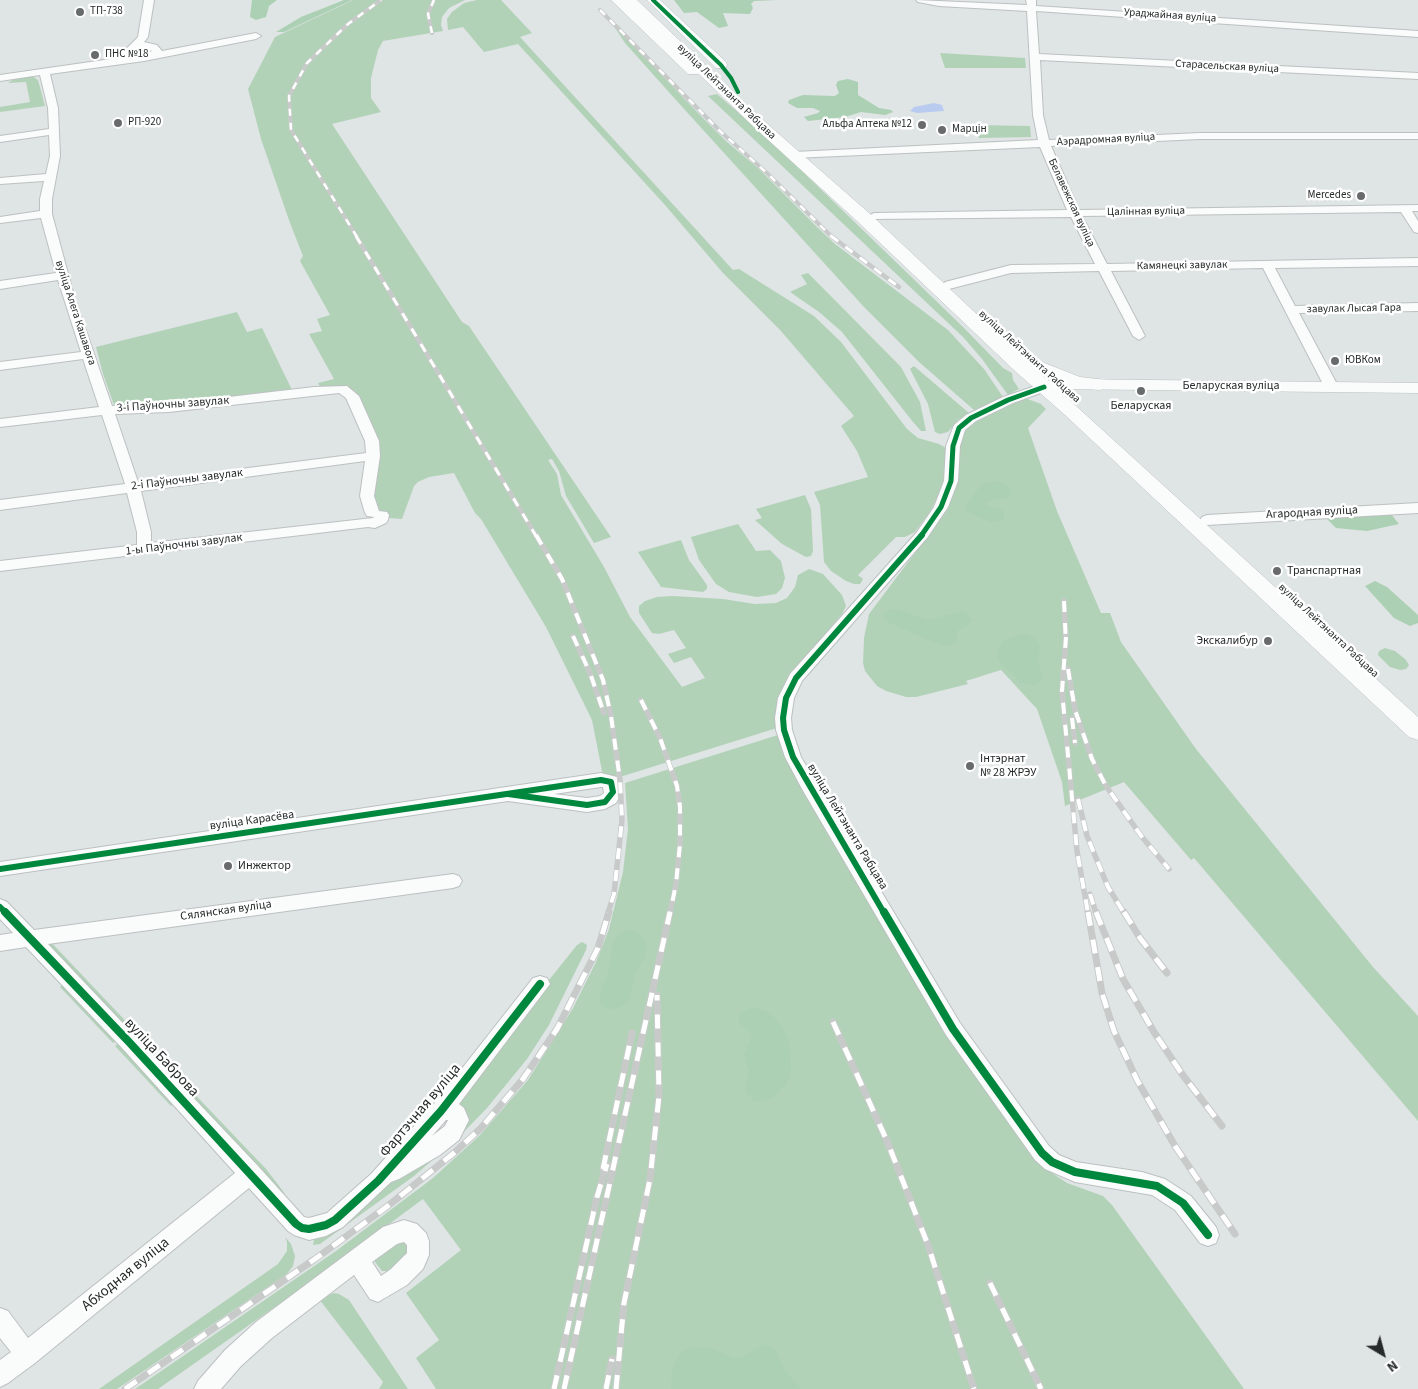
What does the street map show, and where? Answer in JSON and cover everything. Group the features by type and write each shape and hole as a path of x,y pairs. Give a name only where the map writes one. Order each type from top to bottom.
{"highway":[{"name":"вуліца Лейтэнанта Рабцава","path":"629,0 708,69"},
{"name":"вуліца Лейтэнанта Рабцава","path":"640,0 736,96 1048,379 1085,407 1418,715"},
{"path":"708,69 736,96"},
{"name":"вуліца Лейтэнанта Рабцава","path":"800,154 874,216 949,284 1418,731"},
{"path":"1048,379 1098,384"},
{"path":"1085,407 1080,399 1081,392 1087,387 1098,384"}],"main road":[{"name":"вуліца Лейтэнанта Рабцава","path":"617,0 708,69"},
{"name":"вуліца Лейтэнанта Рабцава","path":"653,0 708,69"},
{"name":"Беларуская вуліца","path":"1098,384 1181,387 1332,386 1418,388"}],"street":[{"path":"133,52 142,39 149,0"},
{"name":"Ураджайная вуліца","path":"921,0 940,3 1031,3 1418,34"},
{"name":"Белавежская вуліца","path":"1031,3 1036,58 1038,115 1044,143 1074,212 1139,336"},
{"path":"0,78 105,61 133,52 152,49 179,49 256,36"},
{"path":"142,39 152,49"},
{"name":"Старасельская вуліца","path":"1036,58 1418,76"},
{"name":"вуліца Алега Кашавога","path":"44,71 53,108 55,159 46,199 46,214 62,276 133,487 144,532 144,550"},
{"path":"0,139 54,131"},
{"name":"Аэрадромная вуліца","path":"800,154 1234,135 1418,136"},
{"path":"0,181 52,177"},
{"path":"1404,208 1418,230"},
{"name":"Цалінная вуліца","path":"874,216 1418,208"},
{"path":"0,220 46,214"},
{"name":"Камянецкі завулак","path":"949,284 1011,269 1418,262"},
{"path":"1267,265 1332,386"},
{"path":"0,285 62,276"},
{"name":"завулак Лысая Гара","path":"1290,310 1418,307"},
{"path":"0,366 88,355"},
{"name":"вуліца Лейтэнанта Рабцава","path":"1048,379 972,418 959,428 953,446 951,481 941,507 922,534 796,678 786,698 783,713 784,730 793,757 808,784 953,1029 1042,1153 1052,1162 1075,1172 1157,1186 1183,1203 1208,1235"},
{"name":"3-і Паўночны завулак","path":"0,423 106,410 183,407 330,389 346,391 352,396 372,441 373,456"},
{"name":"2-і Паўночны завулак","path":"0,505 373,456"},
{"name":"1-ы Паўночны завулак","path":"0,566 144,550 370,518 367,493 373,456"},
{"name":"Агародная вуліца","path":"1207,520 1418,508"},
{"name":"вуліца Карасёва","path":"0,869 508,794 606,780 611,782 613,792 605,802 587,805 508,794"},
{"name":"Сялянская вуліца","path":"0,942 453,881"},
{"name":"вуліца Баброва","path":"0,907 302,1228"},
{"name":"Фартэчная вуліца","path":"302,1228 318,1228 336,1220 378,1181 441,1111 540,984"},
{"name":"Абходная вуліца","path":"0,1375 250,1173"},
{"path":"206,1389 233,1358 258,1336 357,1259 397,1232 409,1232 418,1241 418,1255 415,1261 399,1277 378,1291 357,1259"},
{"path":"0,1319 27,1355"}],"green space":[{"path":"252,0 277,0 269,6 266,17 256,20 250,17"},
{"path":"344,0 352,0 284,32 276,32 301,17"},
{"path":"353,0 465,0 449,8 442,17 441,25 443,31 383,41 378,50 371,78 371,98 381,112 332,124 462,322 469,326 611,537 594,543 566,496 559,471 552,459 548,460 557,474 561,495 604,567 630,617 682,687 705,678 691,657 674,663 668,654 686,648 674,630 659,634 652,633 639,613 639,606 645,601 657,597 673,596 723,599 755,604 776,603 787,598 795,587 798,575 809,569 823,574 842,595 846,606 842,614 796,668 777,728 623,776 603,776 592,720 546,627 481,519 475,513 454,473 429,477 418,482 414,486 402,519 389,518 372,501 379,450 374,430 355,391 342,386 320,387 318,383 334,379 309,334 322,331 317,319 330,315 300,261 303,256 261,139 248,89 275,37"},
{"path":"477,0 501,0 532,33 520,37 733,270 739,269 814,316 841,342 907,429 918,438 946,448 946,475 930,512 915,532 905,537 896,537 858,575 863,579 860,584 846,581 831,571 824,562 820,505 814,492 868,477 857,451 841,426 854,416 781,331 723,273 665,205 518,44 484,52 463,27 448,30 447,19 452,12 464,3"},
{"path":"674,0 778,0 754,1 751,4 753,8 750,14 723,13 728,26 719,28 697,12 684,13"},
{"path":"612,23 727,142 758,168 835,244 948,330 984,369 1003,397 974,410 919,362 864,307 675,99 625,43"},
{"path":"940,53 1025,58 1026,68 945,68"},
{"path":"32,76 38,80 45,106 0,112 0,107 30,102 26,82 8,83 14,79"},
{"path":"848,79 858,82 858,95 879,108 893,112 885,115 861,112 845,117 808,121 804,117 820,111 813,108 797,108 788,103 789,100 803,95 835,96 839,93 836,85 838,81"},
{"path":"717,94 771,141 1003,368 1012,373 1013,380 1019,389 1008,395 964,338 708,96"},
{"path":"973,125 1030,126 1031,137 979,138"},
{"path":"808,273 901,367 920,402 926,431 921,431 913,422 842,332 819,312 790,292 807,284 801,275"},
{"path":"237,312 247,332 262,328 292,390 180,402 114,405 96,347"},
{"path":"914,366 969,413 958,420 948,432 940,434 935,432 928,404 910,369"},
{"path":"1025,398 1041,404 1046,409 1028,428 1057,511 1101,613 1110,613 1121,642 1196,749 1373,967 1418,1016 1418,1121 1194,858 1191,860 1124,782 1065,806 1062,782 1037,709 1001,670 966,681 968,684 916,697 906,697 886,691 877,686 865,671 863,663 864,638 869,614 948,509 958,477 961,435 969,425"},
{"path":"995,481 1009,486 1012,491 1005,498 985,503 987,507 999,508 1004,512 1004,518 1000,521 990,522 969,513 965,507 982,484"},
{"path":"805,495 811,509 813,551 811,556 806,557 782,544 755,520 762,518 756,509"},
{"path":"1391,514 1399,524 1367,531 1336,528 1326,518"},
{"path":"738,524 756,551 770,550 781,561 785,578 782,588 776,594 757,597 729,592 716,584 699,560 691,537"},
{"path":"681,540 689,560 707,585 707,589 703,592 661,587 638,552"},
{"path":"1375,581 1387,587 1418,615 1418,623 1410,626 1394,618 1365,586"},
{"path":"891,609 897,609 928,620 959,612 965,612 972,619 970,623 956,632 957,640 954,644 943,646 889,623 883,616 884,613"},
{"path":"1021,634 1028,634 1036,639 1040,645 1038,662 1043,680 1035,686 1021,683 999,661 997,655 1003,641"},
{"path":"1385,648 1395,651 1405,659 1409,665 1406,669 1400,670 1390,667 1378,655 1379,651"},
{"path":"778,735 796,779 930,1005 1035,1157 1052,1173 1067,1183 1103,1196 1112,1205 1244,1389 436,1389 416,1358 439,1340 406,1293 461,1250 423,1199 316,1278 158,1389 135,1389 336,1251 433,1178 479,1136 528,1080 573,1008 596,962 609,929 623,872 628,829 625,783"},
{"path":"631,930 638,933 644,940 645,956 636,972 629,1000 623,1006 615,1009 606,1008 601,1004 599,996 609,970 613,944 617,936 624,931"},
{"path":"47,938 138,1034 133,1037 44,940"},
{"path":"582,942 587,945 586,950 549,1025 527,1059 487,1108 457,1139 414,1176 320,1244 313,1245 314,1240 321,1233 378,1189 443,1145 456,1096 577,945"},
{"path":"64,984 117,1040 113,1043 60,987"},
{"path":"752,1007 766,1011 775,1018 786,1033 789,1042 791,1070 787,1083 772,1098 762,1101 754,1101 745,1091 749,1071 744,1054 752,1038 750,1033 739,1023 739,1018 740,1013"},
{"path":"141,1038 266,1169 283,1191 291,1207 137,1040"},
{"path":"119,1043 175,1103 171,1106 115,1046"},
{"path":"285,1237 291,1244 295,1256 293,1266 287,1274 117,1389 99,1389 278,1264 287,1251"},
{"path":"399,1240 404,1242 407,1247 407,1258 388,1271 382,1271 375,1262 375,1256"},
{"path":"334,1293 349,1300 408,1389 379,1389 383,1382 319,1299"},
{"path":"765,1344 771,1346 776,1351 784,1369 801,1389 671,1389 672,1370 677,1358 683,1351 692,1347 714,1349 733,1358 743,1357"}],"water":[{"path":"934,103 942,105 944,111 917,113 910,111 914,107"}],"railway":[{"path":"357,237 291,130 289,96 307,63 348,24 381,0"},
{"path":"432,33 428,14 434,0"},
{"path":"600,10 721,132 768,174 832,237"},
{"path":"356,236 536,536"},
{"path":"831,236 899,287"},
{"path":"536,535 562,579 603,680 611,716 620,780 622,820 614,894 608,913"},
{"path":"1064,601 1066,640"},
{"path":"573,636 590,673 604,713"},
{"path":"1066,640 1066,644"},
{"path":"1066,640 1062,691 1077,851 1088,913"},
{"path":"1068,669 1075,710 1092,759 1106,786 1142,837 1169,869"},
{"path":"641,700 660,738 677,786 680,807 680,844 676,884 670,913"},
{"path":"1072,718 1075,743"},
{"path":"1078,799 1087,836 1108,887 1124,913"},
{"path":"1090,894 1096,913"},
{"path":"125,1389 315,1259 389,1205 454,1153 481,1128 523,1079 557,1029 598,948 609,912"},
{"path":"564,1389 670,912"},
{"path":"1088,912 1102,993 1114,1031 1137,1080 1175,1146 1235,1234"},
{"path":"1096,912 1123,979 1154,1032 1182,1074 1222,1126"},
{"path":"1124,912 1140,938 1167,973"},
{"path":"616,1389 624,1303 650,1179 659,1096 657,995"},
{"path":"833,1022 887,1141 928,1245 974,1389"},
{"path":"603,1169 632,1033"},
{"path":"554,1389 597,1197 607,1164"},
{"path":"990,1283 1041,1389"},
{"path":"606,1389 612,1359"}],"cycle path":[{"path":"653,0 721,65 731,78 738,92"},
{"path":"1044,387 1008,400 971,418 959,428 953,446 951,481 941,507 922,535 796,678 786,698 783,718 784,730 793,757 808,784 953,1029 1042,1153 1052,1162 1075,1172 1157,1186 1183,1203 1208,1235"},
{"path":"0,869 601,780 611,782 613,792 605,802 587,805 508,794"},
{"path":"0,907 129,1042 296,1224 302,1228 309,1229 326,1225 335,1220 378,1181 441,1111 540,984"}],"place":[{"name":"ТП-738","path":"80,12"},
{"name":"ПНС №18","path":"95,55"},
{"name":"РП-920","path":"118,123"},
{"name":"Альфа Аптека №12","path":"922,125"},
{"name":"Марцін","path":"942,130"},
{"name":"Mercedes","path":"1361,196"},
{"name":"ЮВКом","path":"1335,361"},
{"name":"Беларуская","path":"1141,391"},
{"name":"Транспартная","path":"1277,571"},
{"name":"Экскалибур","path":"1268,641"},
{"name":"Інтэрнат № 28 ЖРЭУ","path":"970,766"},
{"name":"Инжектор","path":"228,866"}]}
